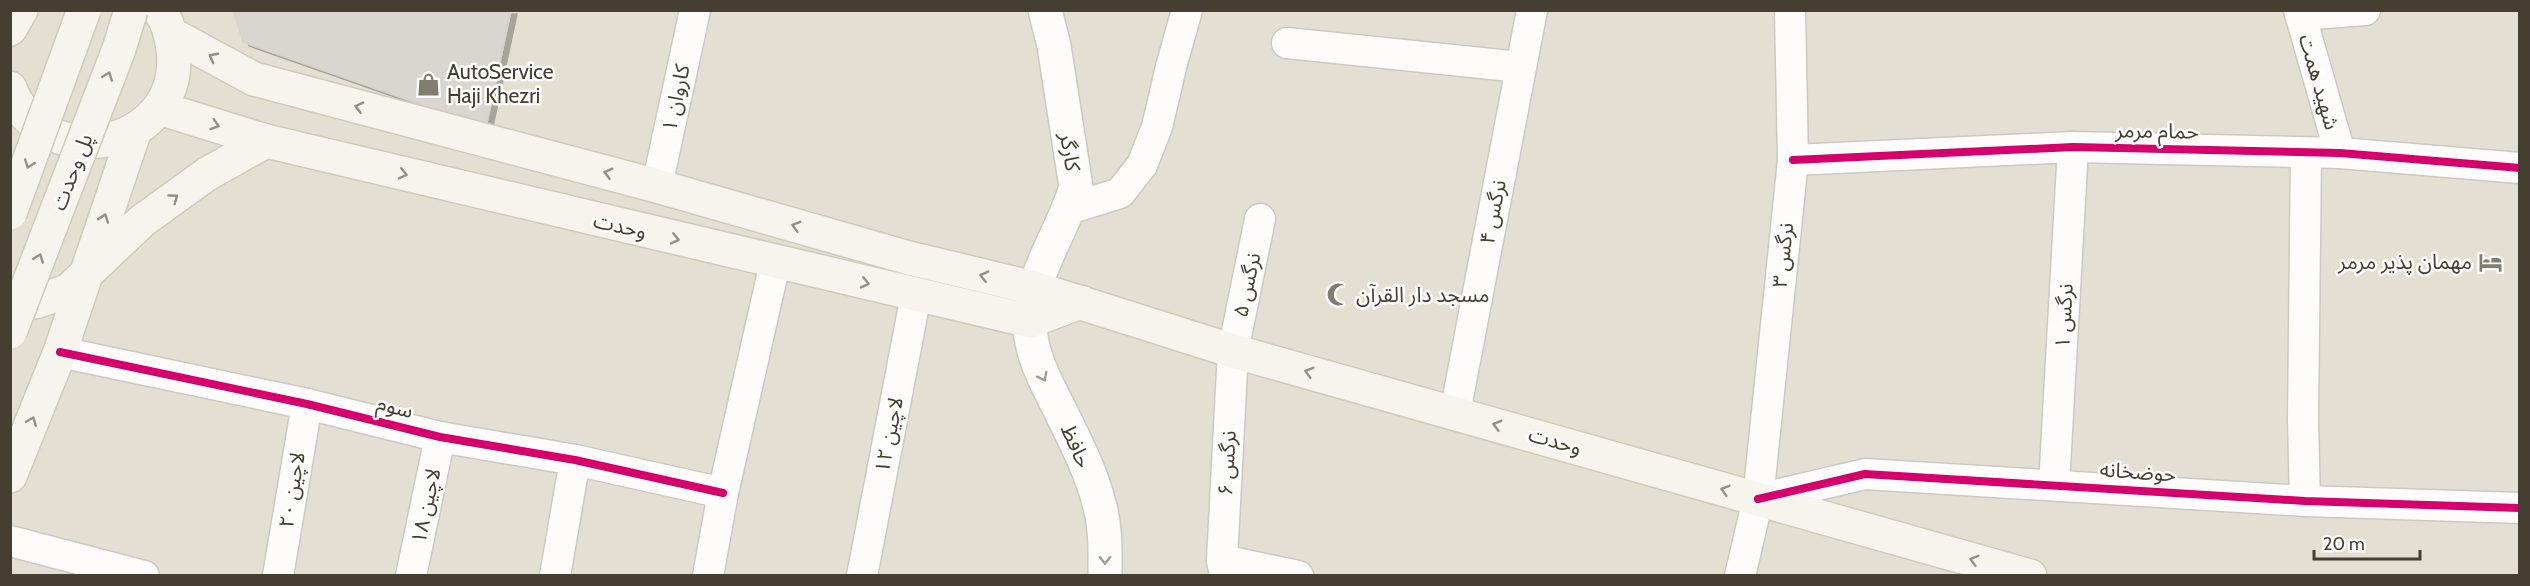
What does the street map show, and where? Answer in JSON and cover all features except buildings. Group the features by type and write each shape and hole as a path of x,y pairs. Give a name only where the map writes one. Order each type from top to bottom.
{"main road":[{"path":"10,28 21,10"},
{"name":"پل وحدت","path":"10,213 84,10"},
{"name":"پل وحدت","path":"10,332 131,10"},
{"path":"12,98 32,120 55,136 82,143 109,141 135,130 159,108 170,84 174,59 164,18"},
{"name":"وحدت","path":"164,18 254,79 657,186 909,258 1034,288 1233,351 2030,576"},
{"name":"وحدت","path":"159,108 266,141 775,263 1030,321"},
{"path":"12,462 60,352 83,278 135,130"},
{"path":"10,302 35,302 68,291 142,221 207,174 266,141"},
{"path":"1030,321 1081,302"}],"street":[{"name":"کاروان ۱","path":"657,186 695,10"},
{"name":"کارگر","path":"1034,288 1069,209 1076,187 1054,46 1044,10"},
{"path":"1069,209 1120,193 1142,165 1157,127 1187,10"},
{"name":"نرگس ۴","path":"1455,413 1532,10"},
{"name":"نرگس ۳","path":"1740,576 1758,499 1793,160 1790,10"},
{"path":"2299,13 2365,10"},
{"name":"شهید همت","path":"2299,13 2340,153"},
{"path":"1287,43 1520,67"},
{"name":"حمام مرمر","path":"1793,160 2073,147 2340,153 2520,168"},
{"name":"نرگس ۱","path":"2054,485 2073,147"},
{"path":"2305,501 2306,153"},
{"name":"نرگس ۵","path":"1233,351 1260,219"},
{"path":"708,576 723,493 775,263"},
{"name":"حافظ","path":"1034,288 1030,321 1037,364 1062,414 1100,503 1105,546 1105,576"},
{"name":"لاچین ۱۲","path":"862,576 916,295"},
{"name":"نرگس ۶","path":"1223,568 1233,351"},
{"name":"سوم","path":"60,352 307,404 440,437 575,460 723,493"},
{"name":"لاچین ۲۰","path":"278,576 307,404"},
{"name":"لاچین ۱۸","path":"411,576 440,437"},
{"path":"555,576 575,460"},
{"name":"حوضخانه","path":"1758,499 1865,474 2305,501 2520,508"},
{"path":"10,541 144,576"},
{"path":"1223,568 1298,576"}],"shaded area":[{"path":"11,11 2519,11 2519,575 11,575"}],"cycle path":[{"path":"1793,160 2073,147 2340,153 2520,168"},
{"path":"60,352 307,404 440,437 575,460 723,493"},
{"path":"1758,499 1865,474 2305,501 2520,508"}],"place":[{"name":"AutoService Haji Khezri","path":"429,84"},
{"name":"مهمان پذیر مرمر","path":"2490,262"},
{"name":"مسجد دار القرآن","path":"1338,295"}]}
